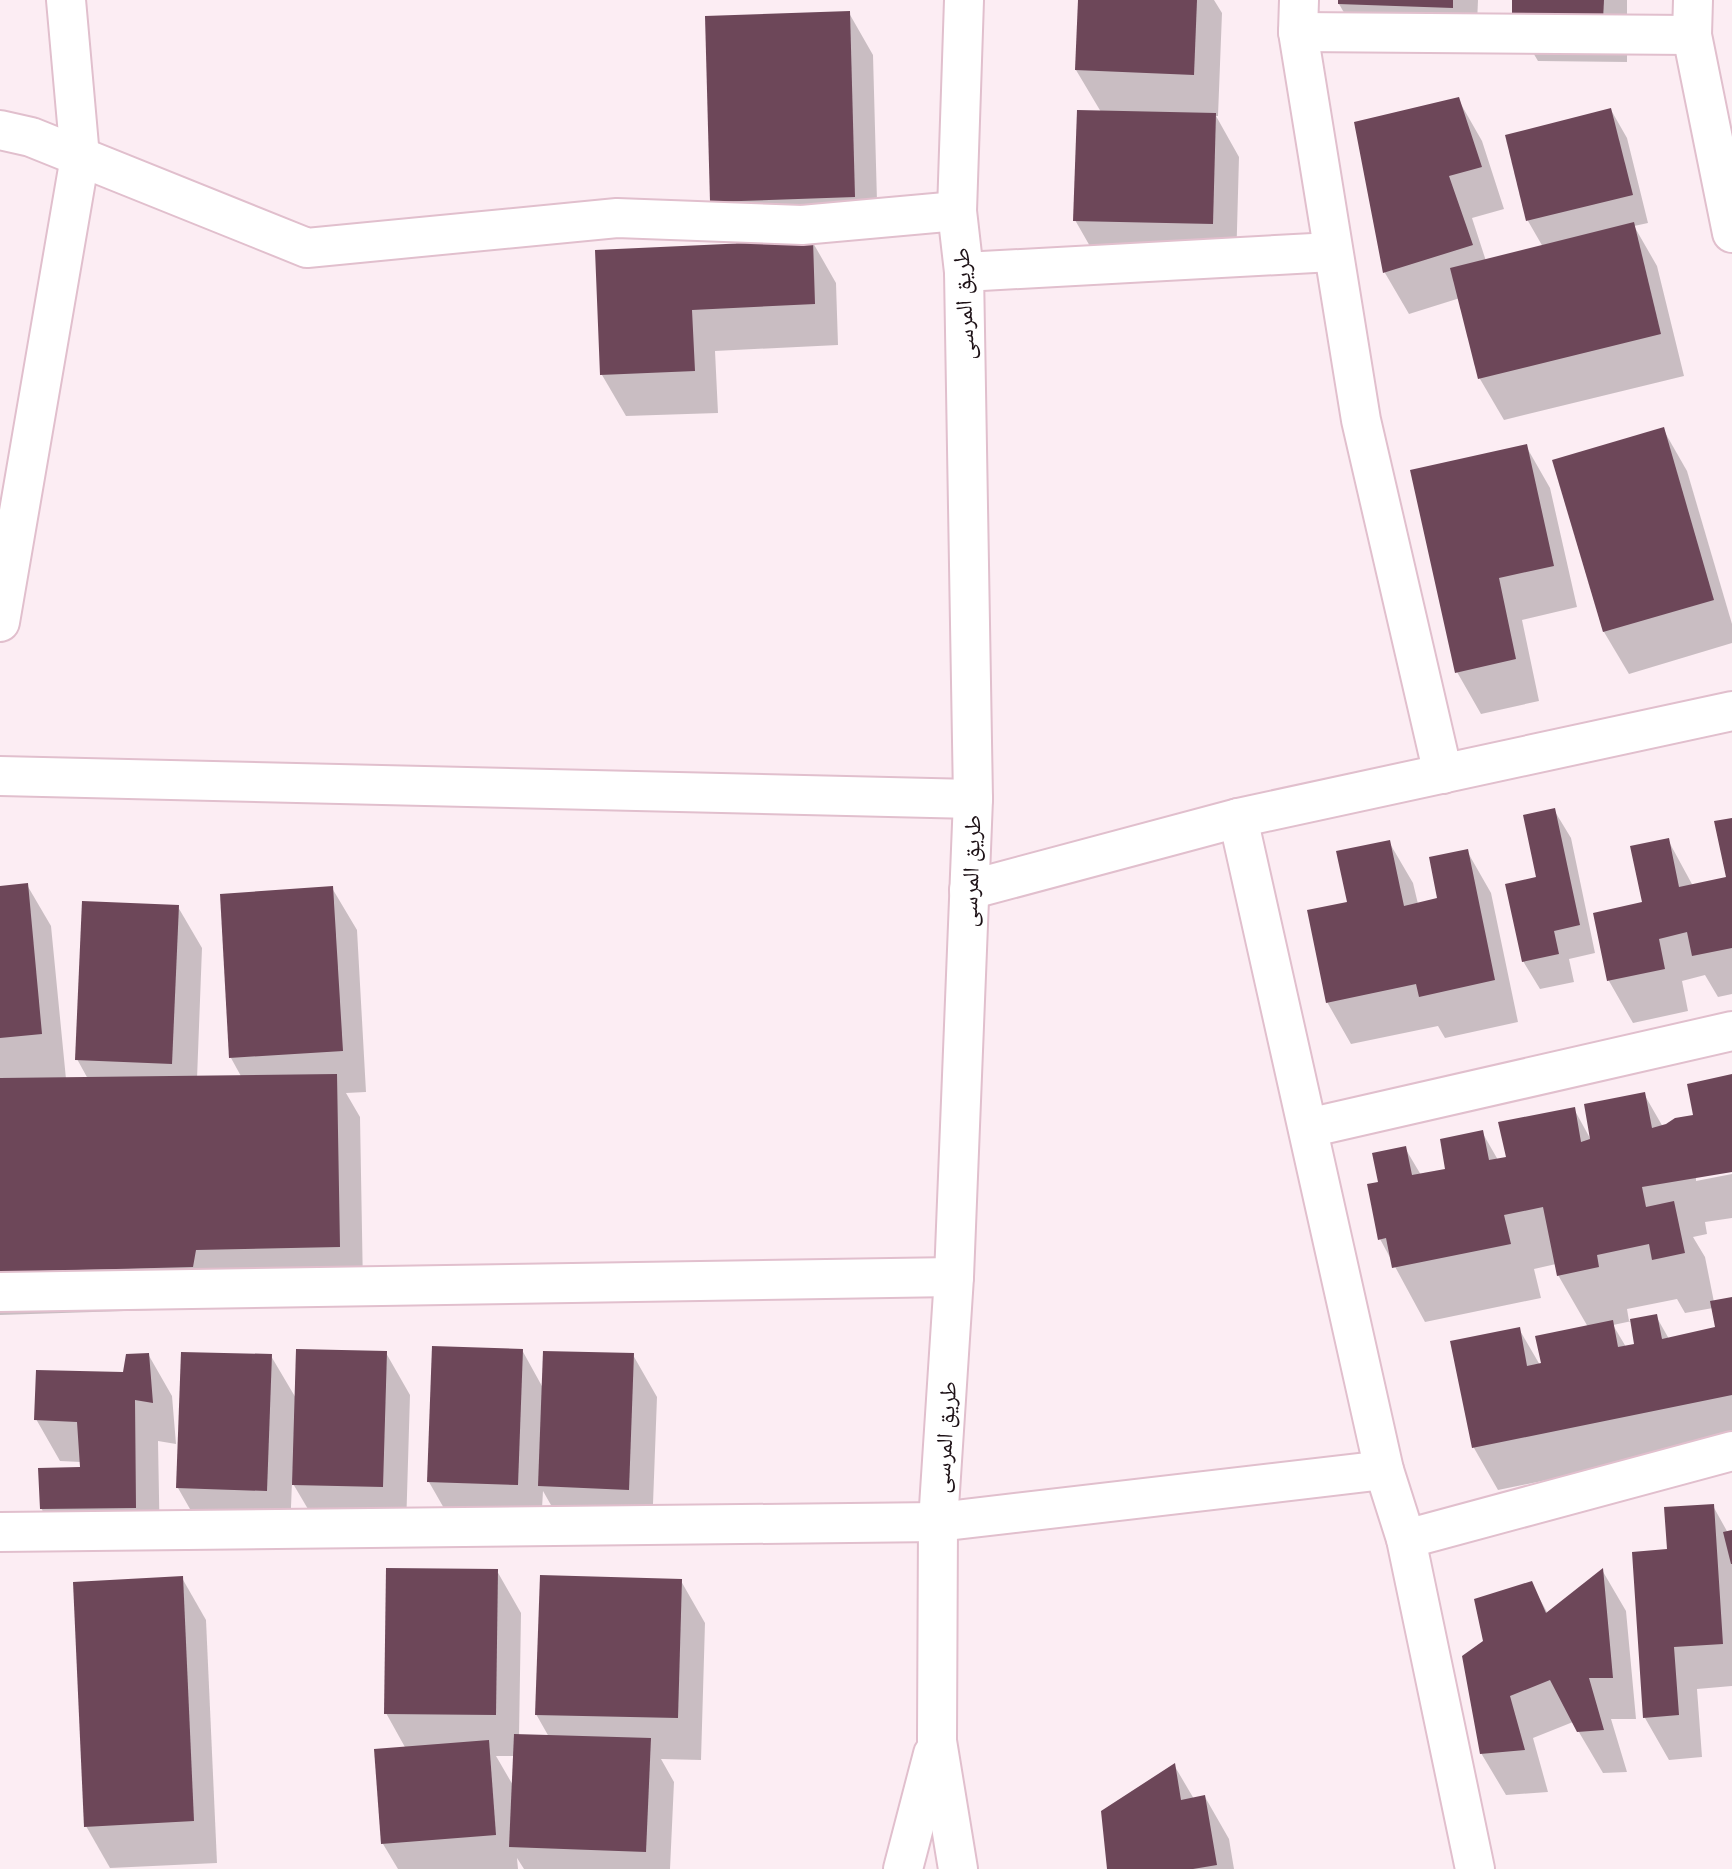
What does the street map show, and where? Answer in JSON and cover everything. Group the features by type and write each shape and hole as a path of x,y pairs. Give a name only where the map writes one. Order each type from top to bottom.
{"street":[{"path":"0,622 80,157 66,0"},
{"name":"طريق المرسى","path":"958,1869 937,1741 938,1522 954,1277 973,799 964,272 957,211 964,0"},
{"path":"1443,774 1361,420 1332,252 1298,16 1693,17 1732,233"},
{"path":"0,130 31,137 307,248 617,218 802,225 957,211"},
{"path":"964,272 1332,252"},
{"path":"969,890 1237,818 1732,711"},
{"path":"0,776 973,799"},
{"path":"1237,818 1384,1470 1406,1539 1475,1869"},
{"path":"1308,1128 1732,1031"},
{"path":"0,1292 954,1277"},
{"path":"1406,1539 1732,1451"},
{"path":"0,1532 938,1522 1384,1470"},
{"name":"طريق المرسى","path":"903,1869 937,1741"}],"building":[{"path":"1078,0 1197,0 1194,75 1075,70"},
{"path":"1338,0 1453,0 1453,8 1338,4"},
{"path":"1512,0 1604,0 1603,20 1512,20"},
{"path":"850,11 855,197 710,202 705,16"},
{"path":"1459,97 1482,167 1449,176 1473,245 1383,273 1354,122"},
{"path":"1611,108 1633,195 1526,221 1505,135"},
{"path":"1077,110 1216,113 1213,224 1073,221"},
{"path":"1634,222 1661,334 1478,379 1450,268"},
{"path":"813,240 815,304 692,310 695,371 600,375 595,250"},
{"path":"1664,427 1714,600 1603,632 1552,460"},
{"path":"1527,444 1554,566 1499,578 1516,659 1455,673 1410,470"},
{"path":"1555,808 1580,925 1554,931 1559,954 1522,962 1505,884 1536,877 1523,815"},
{"path":"1732,818 1732,948 1692,956 1687,932 1659,939 1665,969 1607,981 1593,913 1642,902 1630,846 1669,838 1679,887 1726,877 1714,821"},
{"path":"1390,840 1404,906 1437,898 1429,857 1468,849 1495,980 1419,997 1416,984 1326,1003 1307,910 1347,902 1336,851"},
{"path":"28,883 42,1034 0,1038 0,886"},
{"path":"333,886 343,1051 229,1058 220,894"},
{"path":"82,901 179,905 172,1064 75,1060"},
{"path":"337,1074 340,1247 196,1250 193,1267 0,1272 0,1078"},
{"path":"1732,1074 1732,1172 1642,1187 1646,1207 1674,1201 1685,1253 1652,1260 1649,1244 1597,1255 1599,1267 1557,1276 1543,1207 1504,1215 1511,1244 1392,1268 1386,1238 1378,1240 1367,1184 1378,1182 1372,1153 1406,1146 1412,1175 1445,1169 1440,1139 1483,1130 1489,1160 1506,1157 1498,1122 1575,1107 1581,1142 1590,1139 1584,1104 1645,1092 1652,1128 1675,1118 1693,1115 1687,1084"},
{"path":"1732,1297 1732,1395 1472,1448 1450,1341 1520,1327 1527,1366 1541,1363 1535,1336 1613,1320 1618,1347 1634,1344 1630,1319 1657,1314 1662,1339 1715,1327 1710,1301"},
{"path":"432,1346 523,1349 518,1485 427,1482"},
{"path":"296,1349 387,1351 383,1487 292,1485"},
{"path":"543,1351 634,1353 629,1490 538,1486"},
{"path":"181,1352 272,1354 267,1491 176,1488"},
{"path":"149,1353 153,1403 135,1400 136,1508 40,1509 38,1468 80,1467 77,1422 34,1420 36,1370 123,1372 126,1354"},
{"path":"1714,1504 1723,1644 1674,1647 1679,1715 1643,1718 1632,1552 1667,1549 1664,1507"},
{"path":"1732,1530 1732,1564 1731,1564 1723,1532"},
{"path":"386,1568 498,1569 496,1715 384,1714"},
{"path":"1603,1568 1613,1678 1589,1678 1604,1730 1577,1732 1550,1680 1510,1696 1525,1750 1480,1754 1462,1656 1483,1641 1474,1599 1532,1581 1546,1613"},
{"path":"540,1575 682,1579 678,1718 535,1715"},
{"path":"183,1576 194,1821 84,1827 73,1582"},
{"path":"514,1734 651,1738 646,1852 509,1847"},
{"path":"489,1740 496,1835 381,1844 374,1749"},
{"path":"1175,1763 1181,1800 1205,1795 1217,1865 1193,1869 1107,1869 1101,1811"}]}
